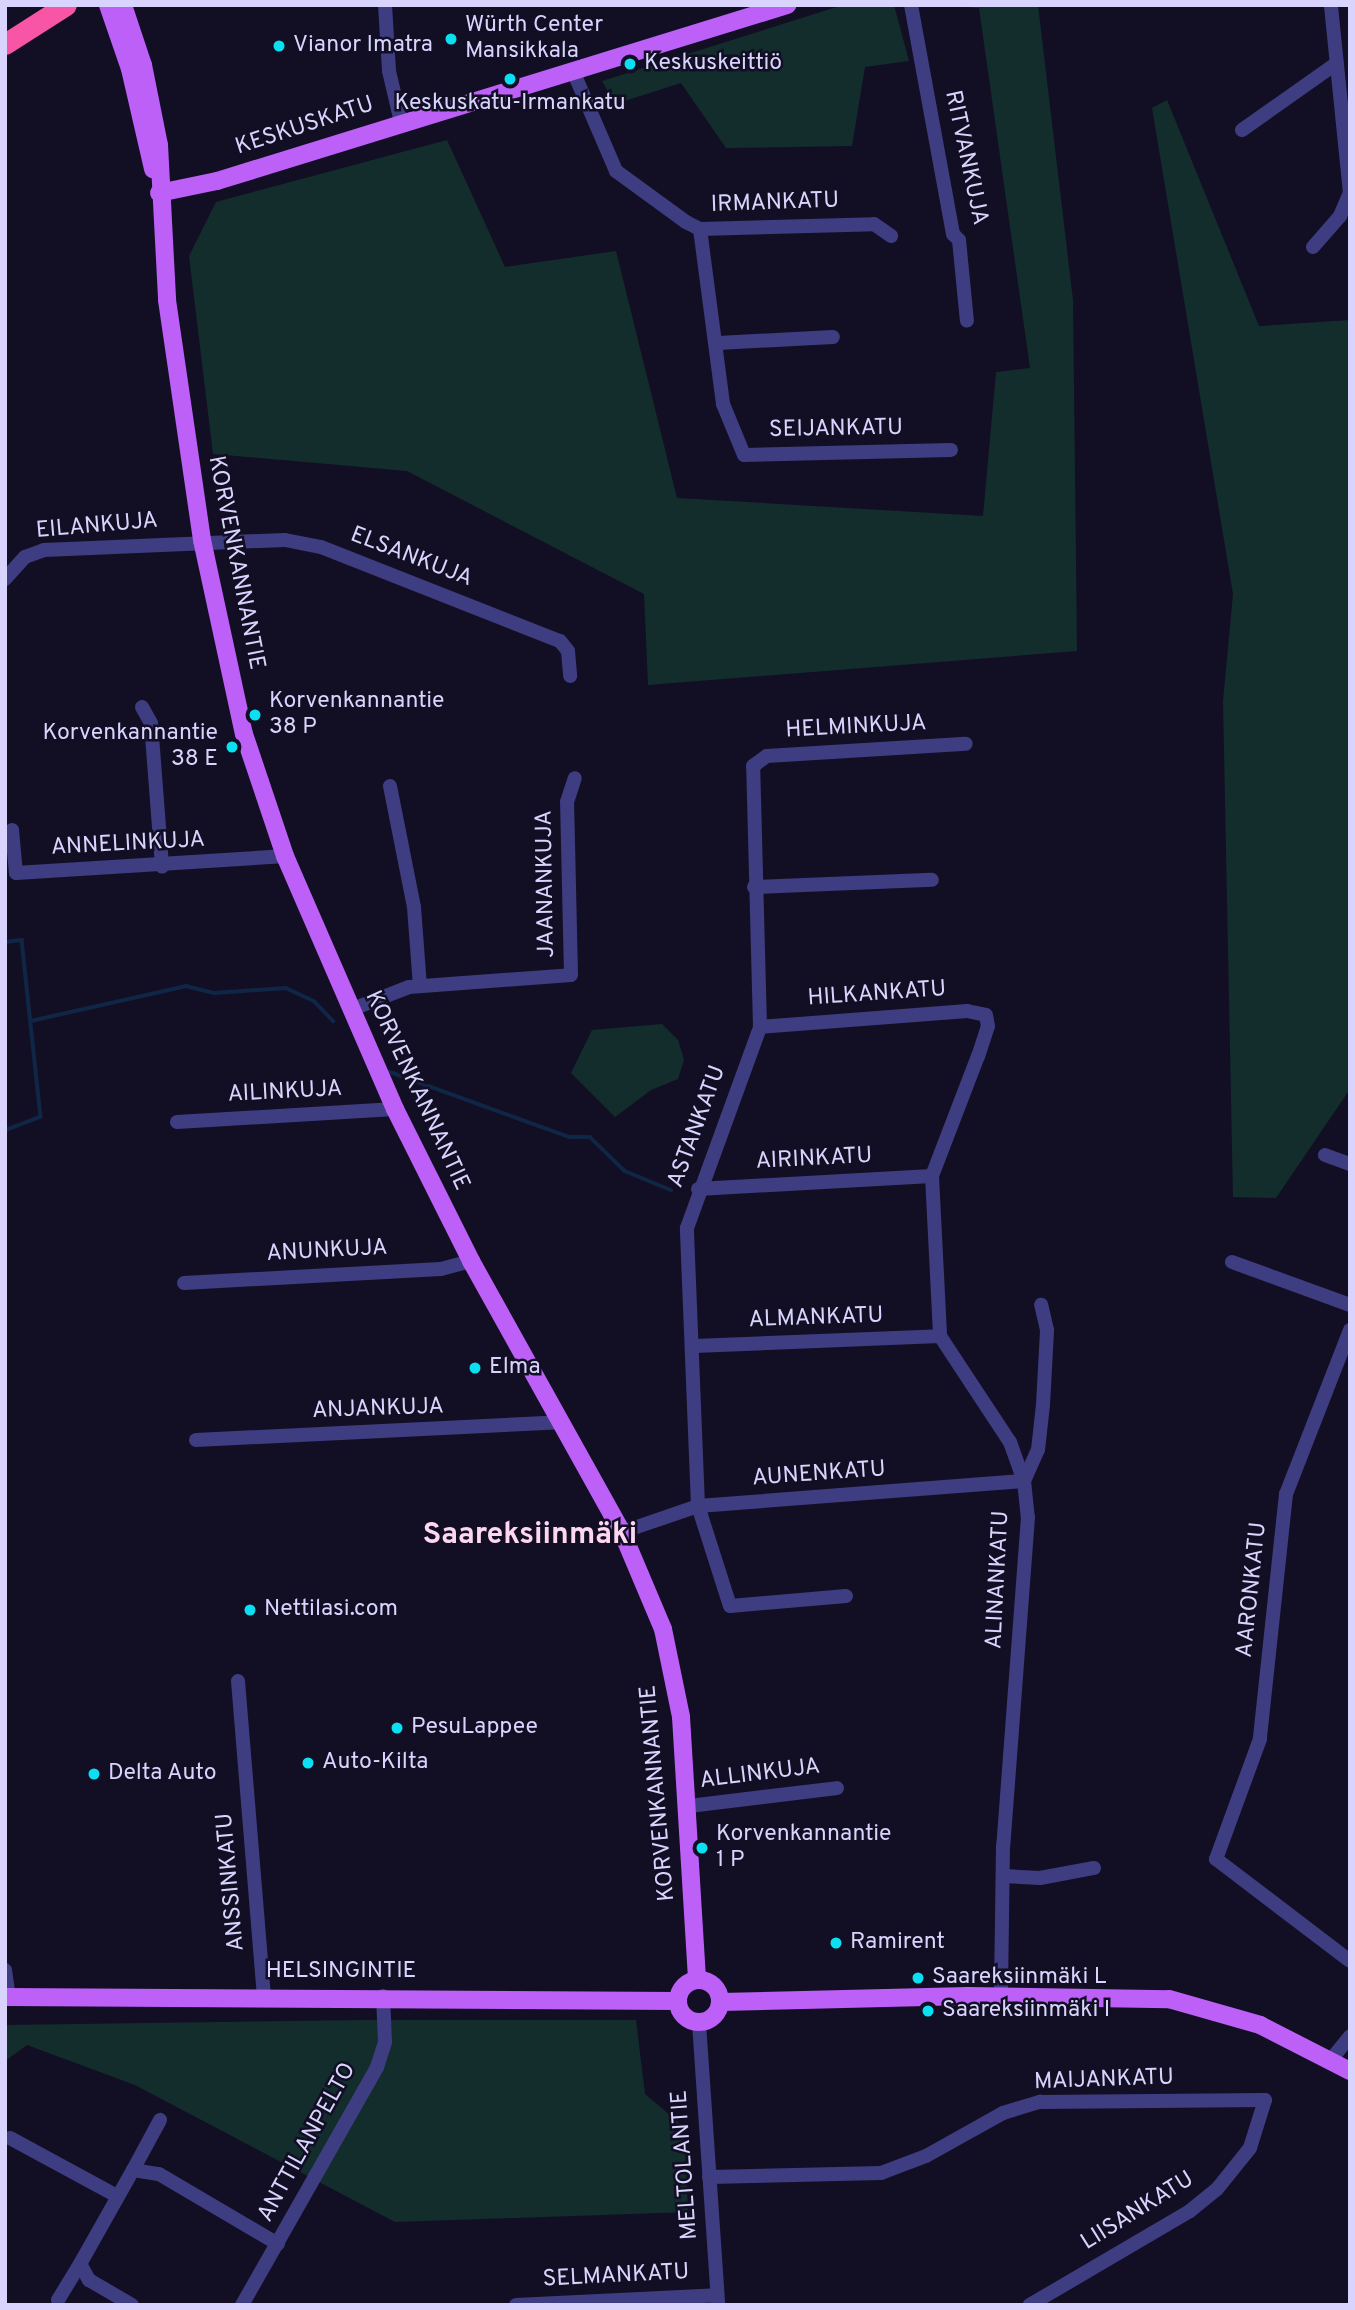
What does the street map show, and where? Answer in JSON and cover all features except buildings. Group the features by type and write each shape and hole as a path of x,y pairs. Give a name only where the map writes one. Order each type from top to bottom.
{"highway":[{"path":"5,44 66,5"}],"main road":[{"name":"KORVENKANNANTIE","path":"108,5 130,69 159,193"},
{"name":"KORVENKANNANTIE","path":"123,5 152,100 167,300 202,540 244,734 285,856 395,1109 471,1261 622,1532 651,1597 673,1669 689,1807 697,1980"},
{"name":"KESKUSKATU","path":"159,193 229,177 787,5"},
{"path":"697,1980 714,1985 721,2001 715,2017 699,2023 684,2017 677,2001 683,1987 697,1980"},
{"name":"HELSINGINTIE","path":"7,1997 383,1996 677,2001"},
{"path":"721,2001 1001,1996 1197,2004 1261,2025 1350,2071"}],"street":[{"path":"385,5 389,71 401,122"},
{"name":"RITVANKUJA","path":"911,5 953,234 959,240 967,321"},
{"path":"1313,247 1340,216 1350,193 1331,5"},
{"path":"1242,130 1337,63"},
{"name":"IRMANKATU","path":"573,71 616,171 700,229 874,224 891,236"},
{"name":"SEIJANKATU","path":"700,229 718,343 723,404 744,455 951,450"},
{"path":"718,343 833,337"},
{"name":"EILANKUJA","path":"5,579 25,557 44,550 202,540"},
{"name":"ELSANKUJA","path":"202,540 285,540 321,547 560,641 568,651 569,676"},
{"path":"142,707 151,723 162,867"},
{"name":"HELMINKUJA","path":"753,766 767,756 965,744"},
{"name":"ASTANKATU","path":"753,766 754,887 760,1027 698,1189 687,1228 694,1346 698,1506 730,1606 846,1596"},
{"name":"JAANANKUJA","path":"350,1010 420,986 571,975 567,802 575,778"},
{"path":"390,786 414,907 420,986"},
{"name":"ANNELINKUJA","path":"12,830 16,873 162,867 285,856"},
{"path":"754,887 932,880"},
{"name":"HILKANKATU","path":"760,1027 967,1011 986,1015 988,1026 932,1176"},
{"name":"AILINKUJA","path":"177,1122 395,1109"},
{"path":"1325,1155 1350,1164"},
{"path":"932,1176 940,1336"},
{"name":"AIRINKATU","path":"698,1189 932,1176"},
{"name":"ANUNKUJA","path":"184,1283 441,1269 471,1261"},
{"path":"1232,1262 1350,1305"},
{"path":"1024,1482 1038,1450 1042,1416 1047,1330 1041,1305"},
{"name":"AARONKATU","path":"1350,1330 1286,1494 1260,1739 1216,1859 1350,1960"},
{"name":"ALMANKATU","path":"694,1346 940,1336"},
{"name":"ALINANKATU","path":"940,1336 1010,1442 1024,1482 1028,1517 1003,1876 1001,1996"},
{"name":"ANJANKUJA","path":"196,1440 561,1422"},
{"name":"AUNENKATU","path":"622,1532 698,1506 1024,1482"},
{"name":"ANSSINKATU","path":"238,1681 264,1996"},
{"name":"ALLINKUJA","path":"689,1807 837,1788"},
{"path":"1003,1876 1040,1878 1094,1868"},
{"path":"1350,1953 1350,1960"},
{"path":"5,1970 7,1997"},
{"name":"ANTTILANPELTO","path":"242,2305 383,2054 383,1996"},
{"name":"MELTOLANTIE","path":"699,2023 718,2300"},
{"path":"1330,2061 1350,2036"},
{"name":"MAIJANKATU","path":"709,2177 881,2173 926,2157 1003,2113 1040,2102 1265,2100"},
{"name":"LIISANKATU","path":"1030,2305 1190,2211 1217,2189 1250,2148 1265,2100"},
{"path":"58,2300 160,2120"},
{"path":"10,2138 117,2196"},
{"path":"133,2170 159,2174 278,2244"},
{"path":"80,2264 89,2280 132,2305"},
{"name":"SELMANKATU","path":"516,2305 718,2300"}],"green space":[{"path":"843,5 894,5 909,61 865,67 852,146 726,148 681,83 615,104 602,81"},
{"path":"935,5 1038,5 1073,300 1077,651 648,685 644,594 407,471 213,454 189,256 216,202 447,140 505,267 616,251 677,498 983,516 996,372 1030,368 979,8"},
{"path":"1167,100 1259,326 1350,320 1350,1089 1276,1198 1233,1197 1223,701 1233,594 1152,108"},
{"path":"662,1024 678,1040 684,1060 678,1079 651,1090 615,1117 571,1073 592,1030"},
{"path":"365,2020 636,2020 645,2094 684,2127 688,2212 395,2222 135,2085 27,2045 5,2061 5,2025"}],"waterway":[{"path":"5,942 22,940 41,1117 5,1131"},
{"path":"31,1021 186,986 214,993 286,988 314,1001 333,1021"},
{"path":"387,1071 569,1137 590,1137 625,1171 671,1190"}],"place":[{"name":"Würth Center Mansikkala","path":"451,39"},
{"name":"Vianor Imatra","path":"279,46"},
{"name":"Keskuskeittiö","path":"630,64"},
{"name":"Keskuskatu-Irmankatu","path":"510,79"},
{"name":"Korvenkannantie 38 P","path":"255,715"},
{"name":"Korvenkannantie 38 E","path":"232,747"},
{"name":"Elma","path":"475,1368"},
{"name":"Nettilasi.com","path":"250,1610"},
{"name":"PesuLappee","path":"397,1728"},
{"name":"Auto-Kilta","path":"308,1763"},
{"name":"Delta Auto","path":"94,1774"},
{"name":"Korvenkannantie 1 P","path":"702,1848"},
{"name":"Ramirent","path":"836,1943"},
{"name":"Saareksiinmäki L","path":"918,1978"},
{"name":"Saareksiinmäki I","path":"928,2011"}],"district":[{"name":"Saareksiinmäki","path":"530,1536"}]}
